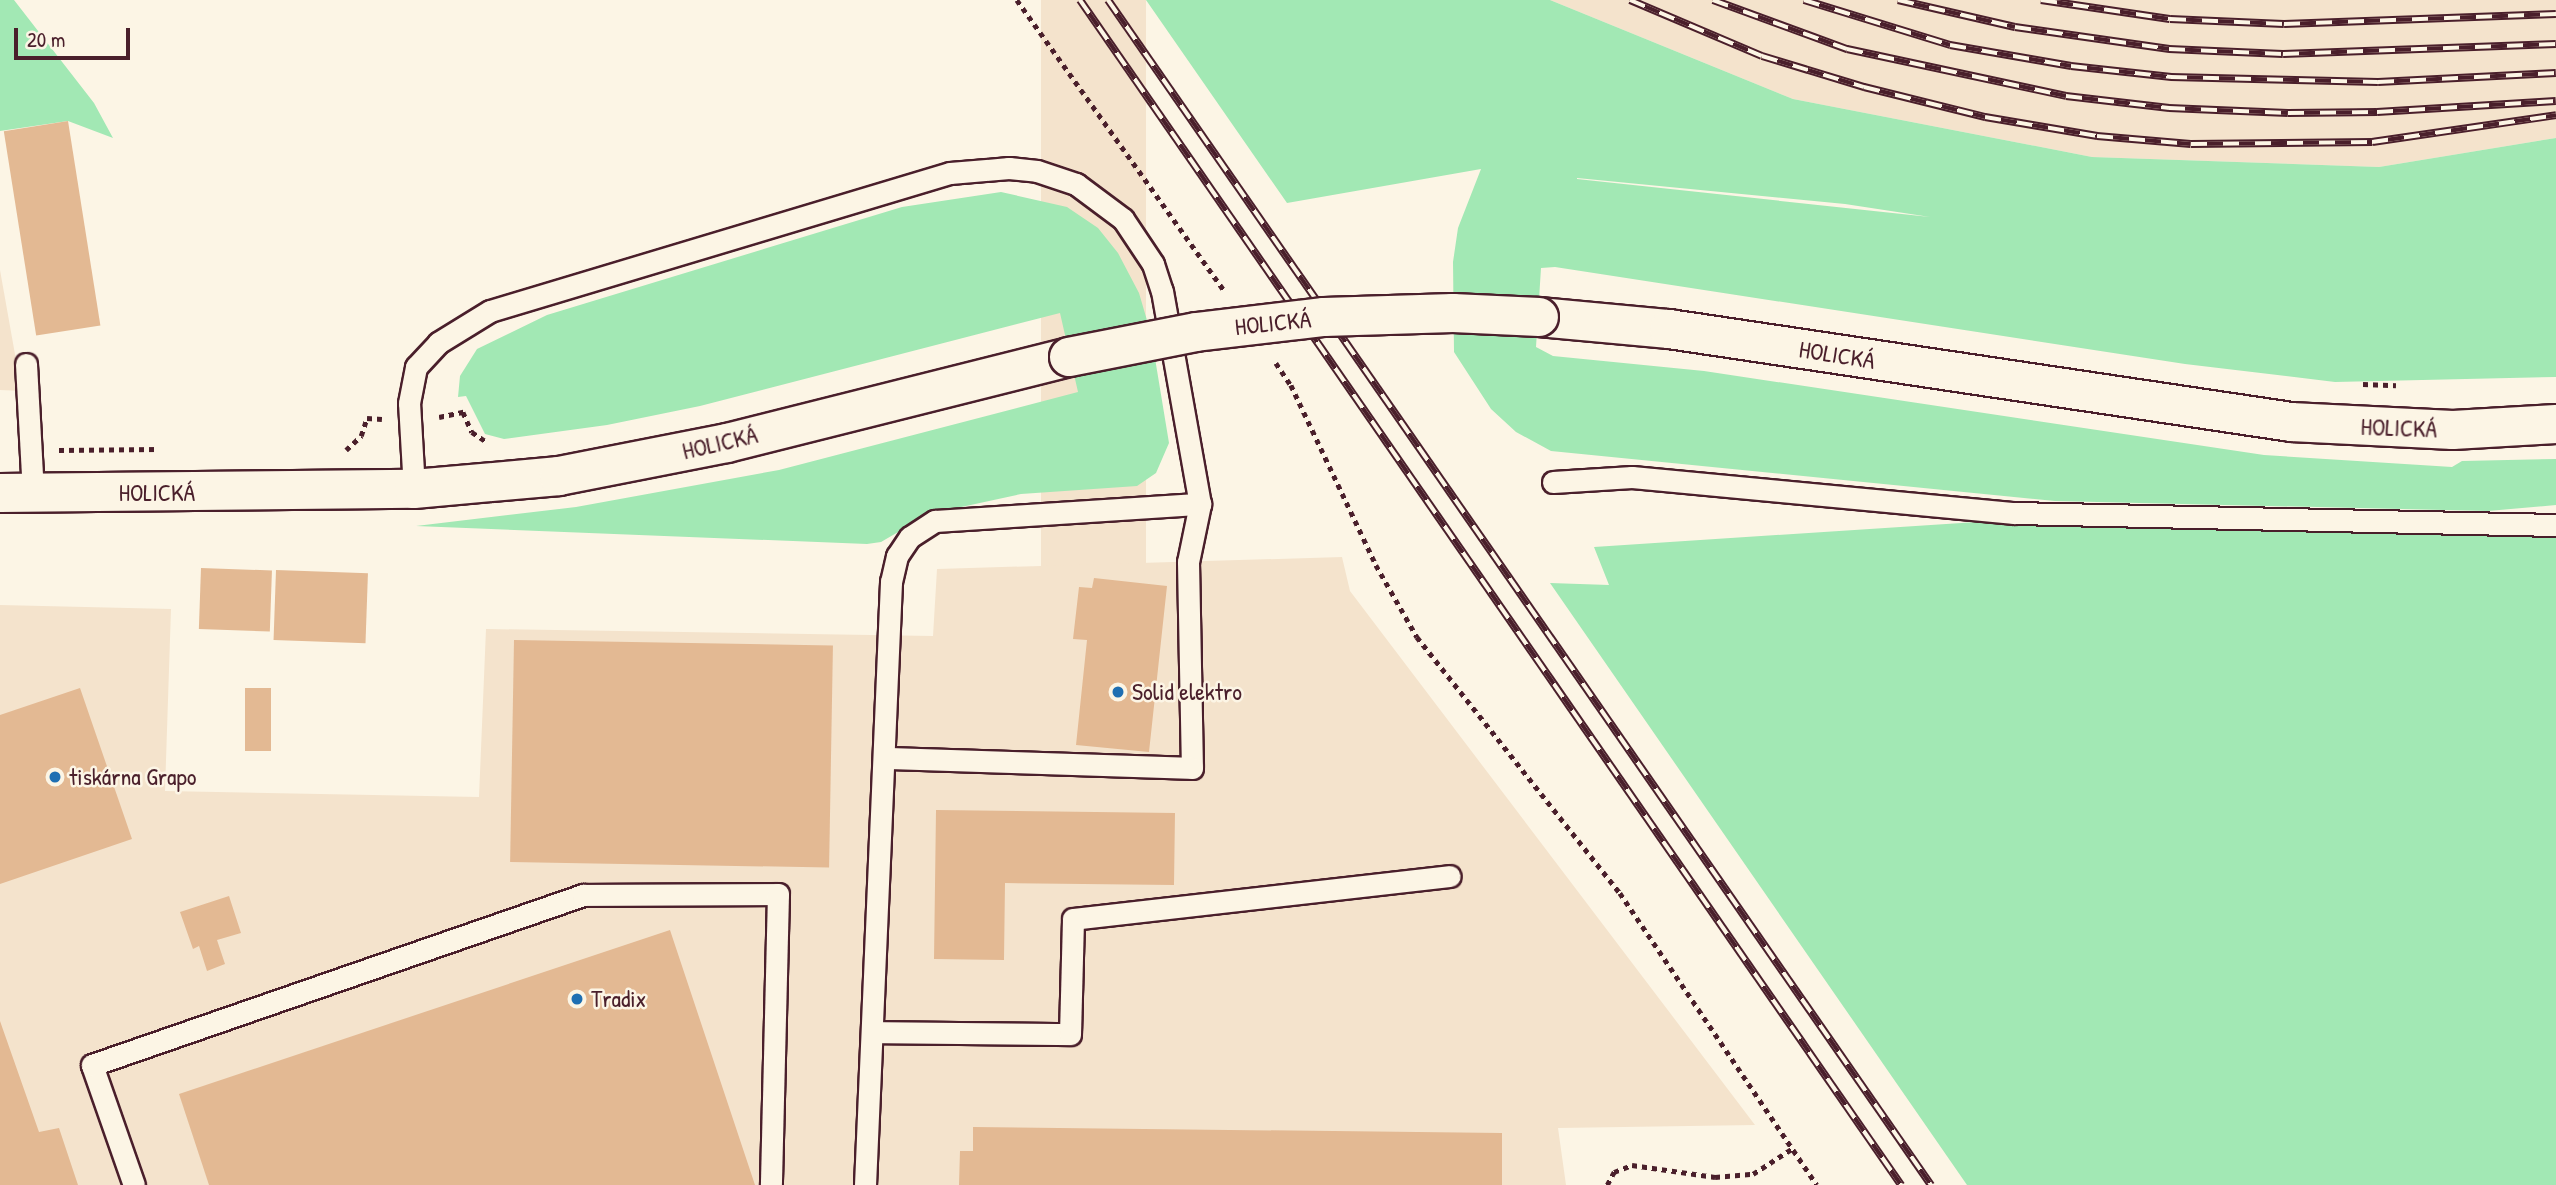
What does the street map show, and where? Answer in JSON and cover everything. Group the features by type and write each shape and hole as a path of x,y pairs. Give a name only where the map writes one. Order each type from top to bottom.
{"street":[{"name":"HOLICKÁ","path":"16,494 414,489 559,476 636,462 1069,357 1196,332 1324,317 1442,313 1539,317 1669,329 2291,422 2452,430 2556,424"}],"lane":[{"path":"414,489 410,422 411,382 426,354 463,325 507,303 922,180 1009,167 1037,170 1076,184 1123,219 1140,241 1162,291 1200,504 1188,562 1192,768 884,758"},
{"path":"16,494 30,451 26,364"},
{"path":"1553,482 1632,477 2014,513 2556,525"},
{"path":"865,1185 891,582 897,556 910,537 935,521 1200,504"},
{"path":"872,1032 1070,1034 1073,919 1450,876"},
{"path":"134,1185 92,1065 583,895 778,894 771,1185"}],"path":[{"path":"1017,0 1227,294"},
{"path":"1267,351 1291,385 1381,575 1416,636 1620,893 1817,1185"},
{"path":"342,452 361,436 368,418 410,422 463,412 472,432 493,445"},
{"path":"30,451 174,449"},
{"path":"1607,1185 1614,1172 1632,1165 1714,1177 1753,1174 1793,1148"}],"shaded area":[{"path":"1041,0 1146,0 1146,1185 1041,1185"},
{"path":"1550,0 2556,0 2556,138 2379,167 2092,157 1793,99"},
{"path":"0,270 16,360 23,391 0,390"},
{"path":"1342,557 1350,591 1755,1125 1558,1128 1566,1185 0,1185 0,605 171,609 165,791 479,797 486,629 933,636 937,569"}],"green space":[{"path":"0,0 14,0 94,103 113,138 68,121 0,131"},
{"path":"1146,0 1550,0 1793,99 2092,157 2379,167 2556,138 2556,377 2335,382 2185,364 1555,267 1541,268 1536,347 1553,356 1704,371 2264,455 2452,467 2462,461 2556,459 2556,505 2488,511 2055,501 1551,451 1516,432 1491,409 1454,352 1453,262 1458,228 1481,169 1287,203","holes":["1577,178 1845,204 1930,217"]},
{"path":"1001,192 1067,207 1098,228 1118,253 1139,293 1151,334 1169,443 1156,473 1137,486 1021,494 929,514 881,542 867,544 416,526 576,507 779,470 1078,392 1060,313 700,406 607,425 504,439 485,434 466,396 458,397 460,376 477,349 547,315 902,207"},
{"path":"2084,515 2556,525 2556,1185 1967,1185 1550,583 1609,585 1594,547"}],"building":[{"path":"68,121 100,325 36,336 4,131"},
{"path":"201,568 272,570 270,631 199,629"},
{"path":"276,570 368,573 366,643 274,640"},
{"name":"Solid elektro","path":"1094,578 1167,586 1149,752 1076,745 1087,640 1073,639 1079,587 1092,588"},
{"path":"514,640 833,646 829,868 510,862"},
{"name":"tiskárna Grapo","path":"80,688 132,839 0,884 0,715"},
{"path":"245,688 271,688 271,751 245,751"},
{"path":"936,810 1175,813 1174,885 1005,883 1004,960 934,959"},
{"path":"229,896 241,933 217,940 225,964 207,971 199,946 193,949 180,912"},
{"name":"Tradix","path":"670,930 755,1185 209,1185 179,1094"},
{"path":"0,1021 39,1132 59,1128 78,1185 0,1185"},
{"path":"973,1127 1502,1133 1502,1185 959,1185 960,1151 973,1151"}],"railway":[{"path":"1080,0 1901,1185"},
{"path":"1108,0 1931,1185"},
{"path":"1630,0 1762,56 1864,87 1985,117 2097,136 2191,144 2372,142 2556,115"},
{"path":"1713,0 1847,49 2066,96 2169,108 2288,113 2377,112 2556,101"},
{"path":"1804,0 1950,45 2071,66 2171,77 2378,82 2556,73"},
{"path":"1898,0 2015,27 2169,49 2283,54 2556,44"},
{"path":"2041,0 2170,19 2284,24 2556,14"}],"place":[{"name":"Solid elektro","path":"1118,692"},
{"name":"tiskárna Grapo","path":"55,777"},
{"name":"Tradix","path":"577,999"}]}
